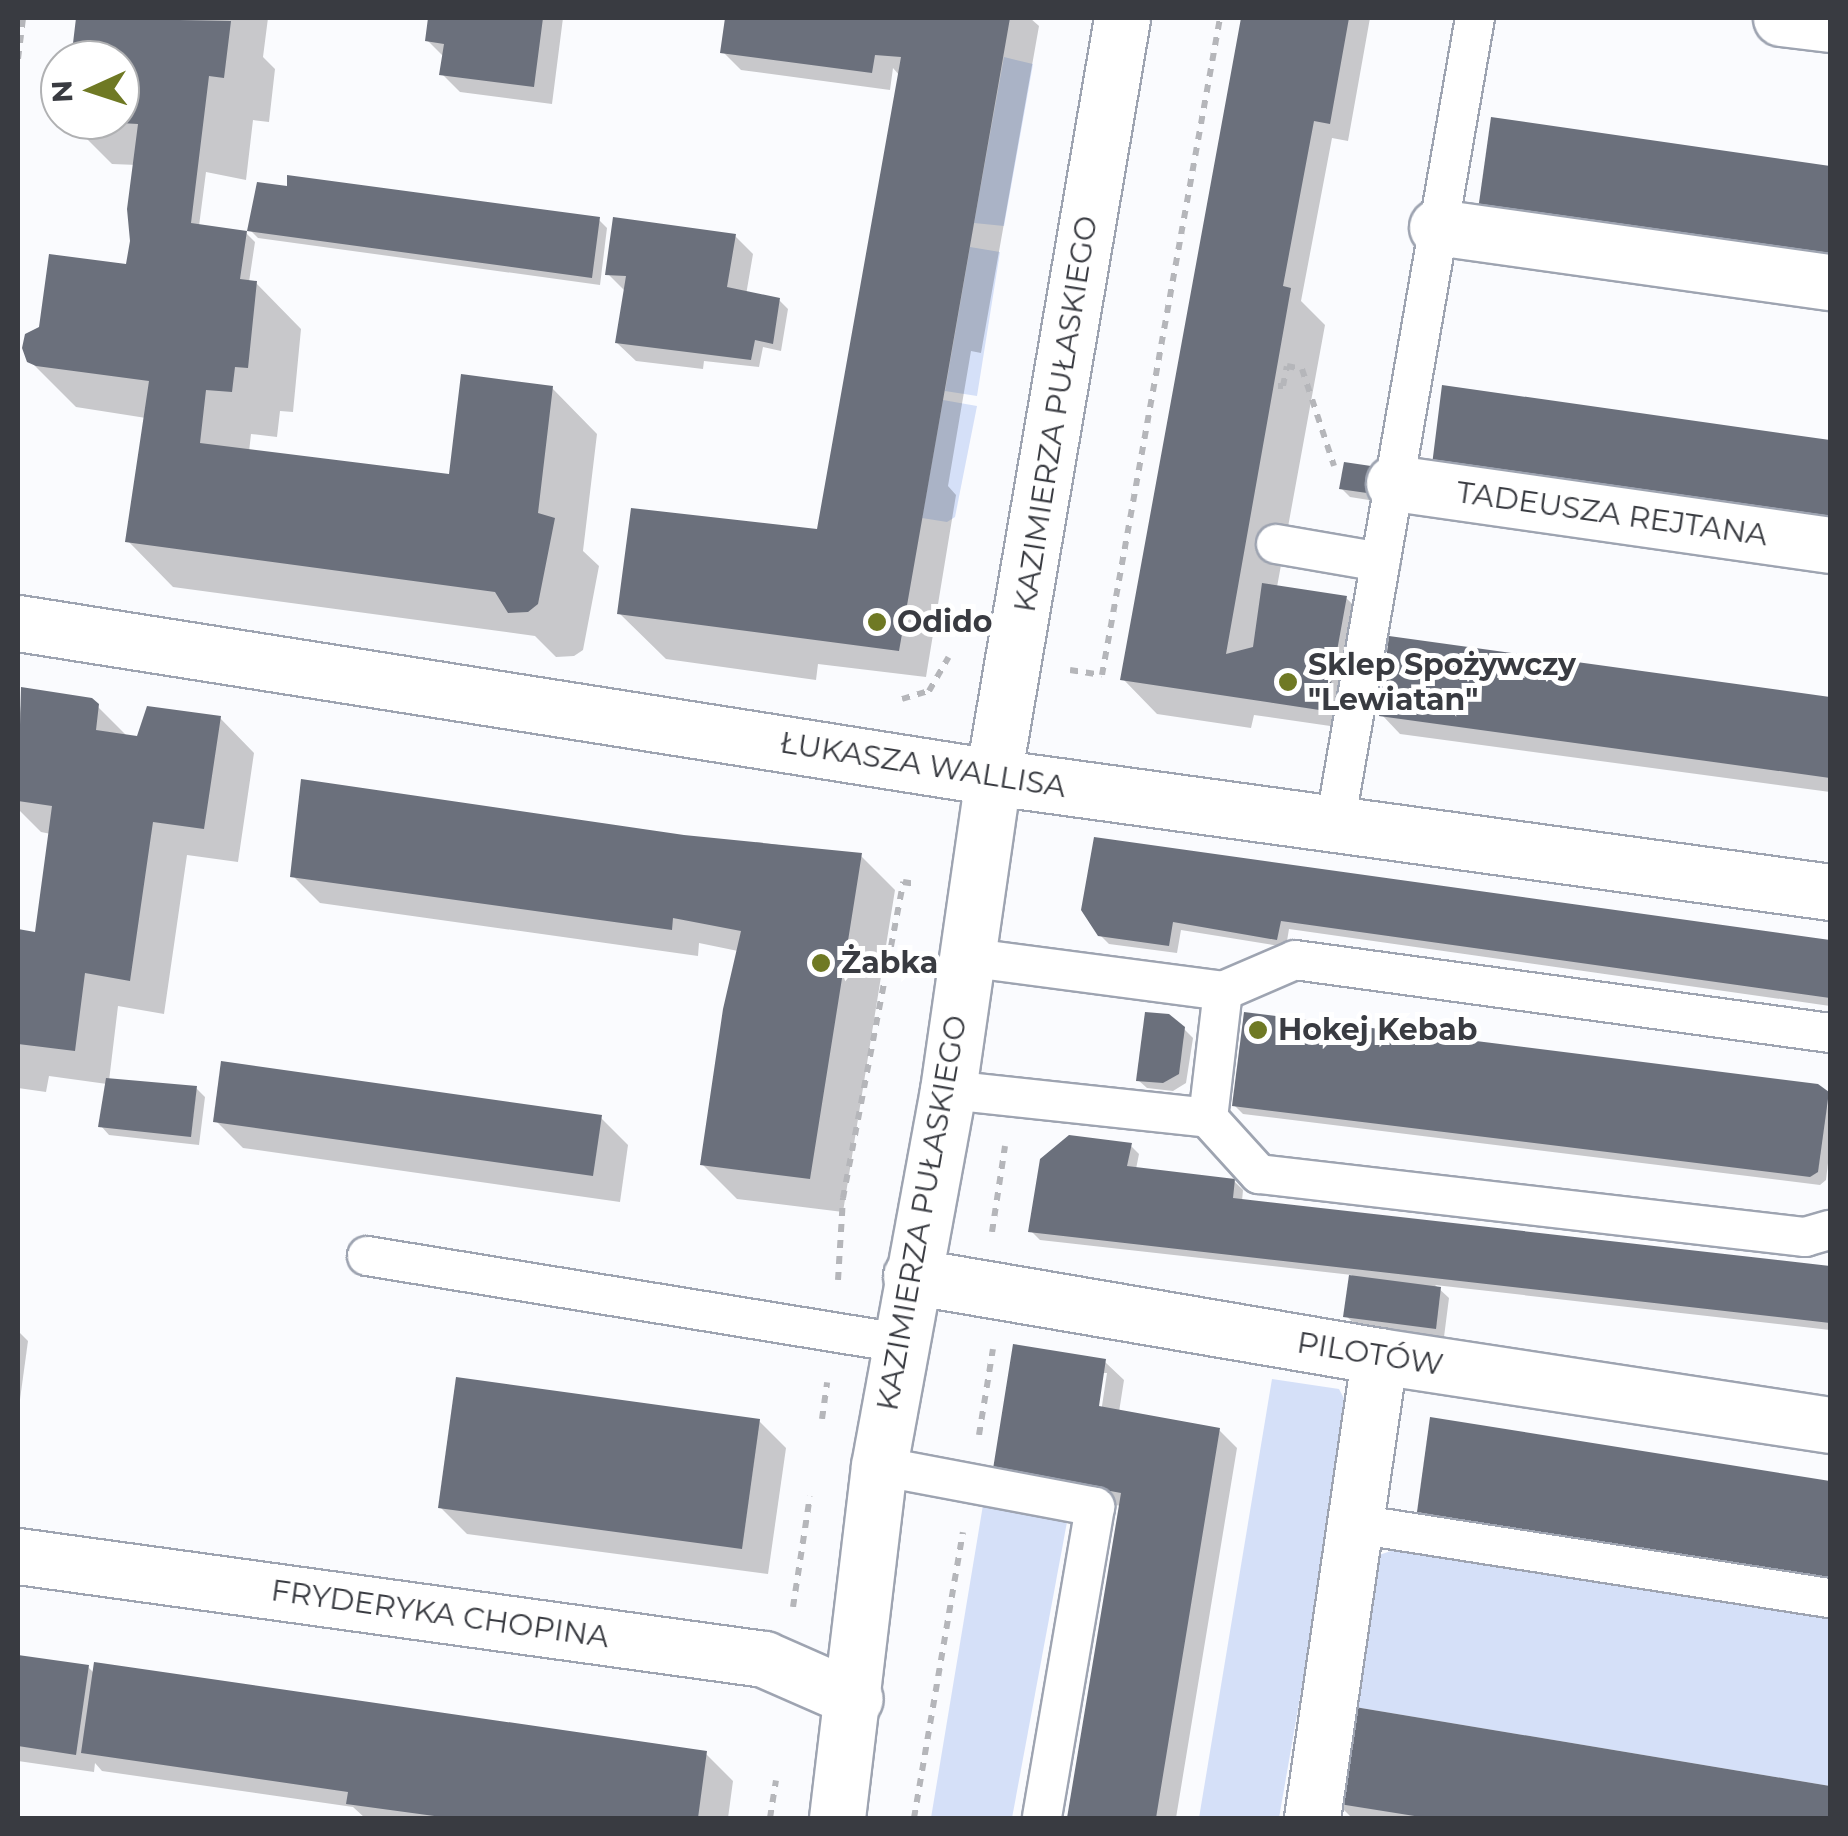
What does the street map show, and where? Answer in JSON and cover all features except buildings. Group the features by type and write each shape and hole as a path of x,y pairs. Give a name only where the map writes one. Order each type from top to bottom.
{"street":[{"name":"KAZIMIERZA PUŁASKIEGO","path":"837,1818 855,1698 879,1466 948,1090 993,776 1122,18"},
{"path":"1781,18 1830,24"},
{"path":"1437,227 1830,282"},
{"name":"TADEUSZA REJTANA","path":"1394,483 1830,545"},
{"name":"ŁUKASZA WALLISA","path":"18,623 993,776 1830,892"},
{"name":"PILOTÓW","path":"911,1276 1379,1356 1830,1425"},
{"path":"1312,1818 1379,1356"},
{"name":"FRYDERYKA CHOPINA","path":"18,1556 764,1659 855,1698"}],"lane":[{"path":"1335,824 1475,18"},
{"path":"1276,544 1380,562"},
{"path":"965,956 1224,991 1295,960 1830,1033"},
{"path":"1208,1118 1224,991"},
{"path":"948,1090 1208,1118 1259,1174 1805,1238 1830,1230"},
{"path":"367,1256 900,1343"},
{"path":"879,1466 1095,1508 1042,1818"},
{"path":"1356,1524 1830,1598"}],"path":[{"path":"18,59 22,18"},
{"path":"886,702 929,691 944,672 951,651 1102,675 1220,18"},
{"path":"1278,386 1283,386 1287,366 1302,368 1339,472"}],"shaded area":[{"path":"1004,57 1033,64 1004,226 974,223"},
{"path":"970,247 1000,252 977,396 945,391"},
{"path":"943,400 977,406 955,517 947,522 922,518"},
{"path":"1272,1379 1339,1389 1350,1410 1279,1818 1199,1818"},
{"path":"983,1505 1067,1522 1012,1818 931,1818"},
{"path":"1409,1545 1830,1611 1830,1786 1349,1706 1376,1556"}],"place":[{"name":"Odido","path":"877,622"},
{"name":"Sklep Spożywczy \"Lewiatan\"","path":"1288,682"},
{"name":"Żabka","path":"821,963"},
{"name":"Hokej Kebab","path":"1258,1030"}]}
